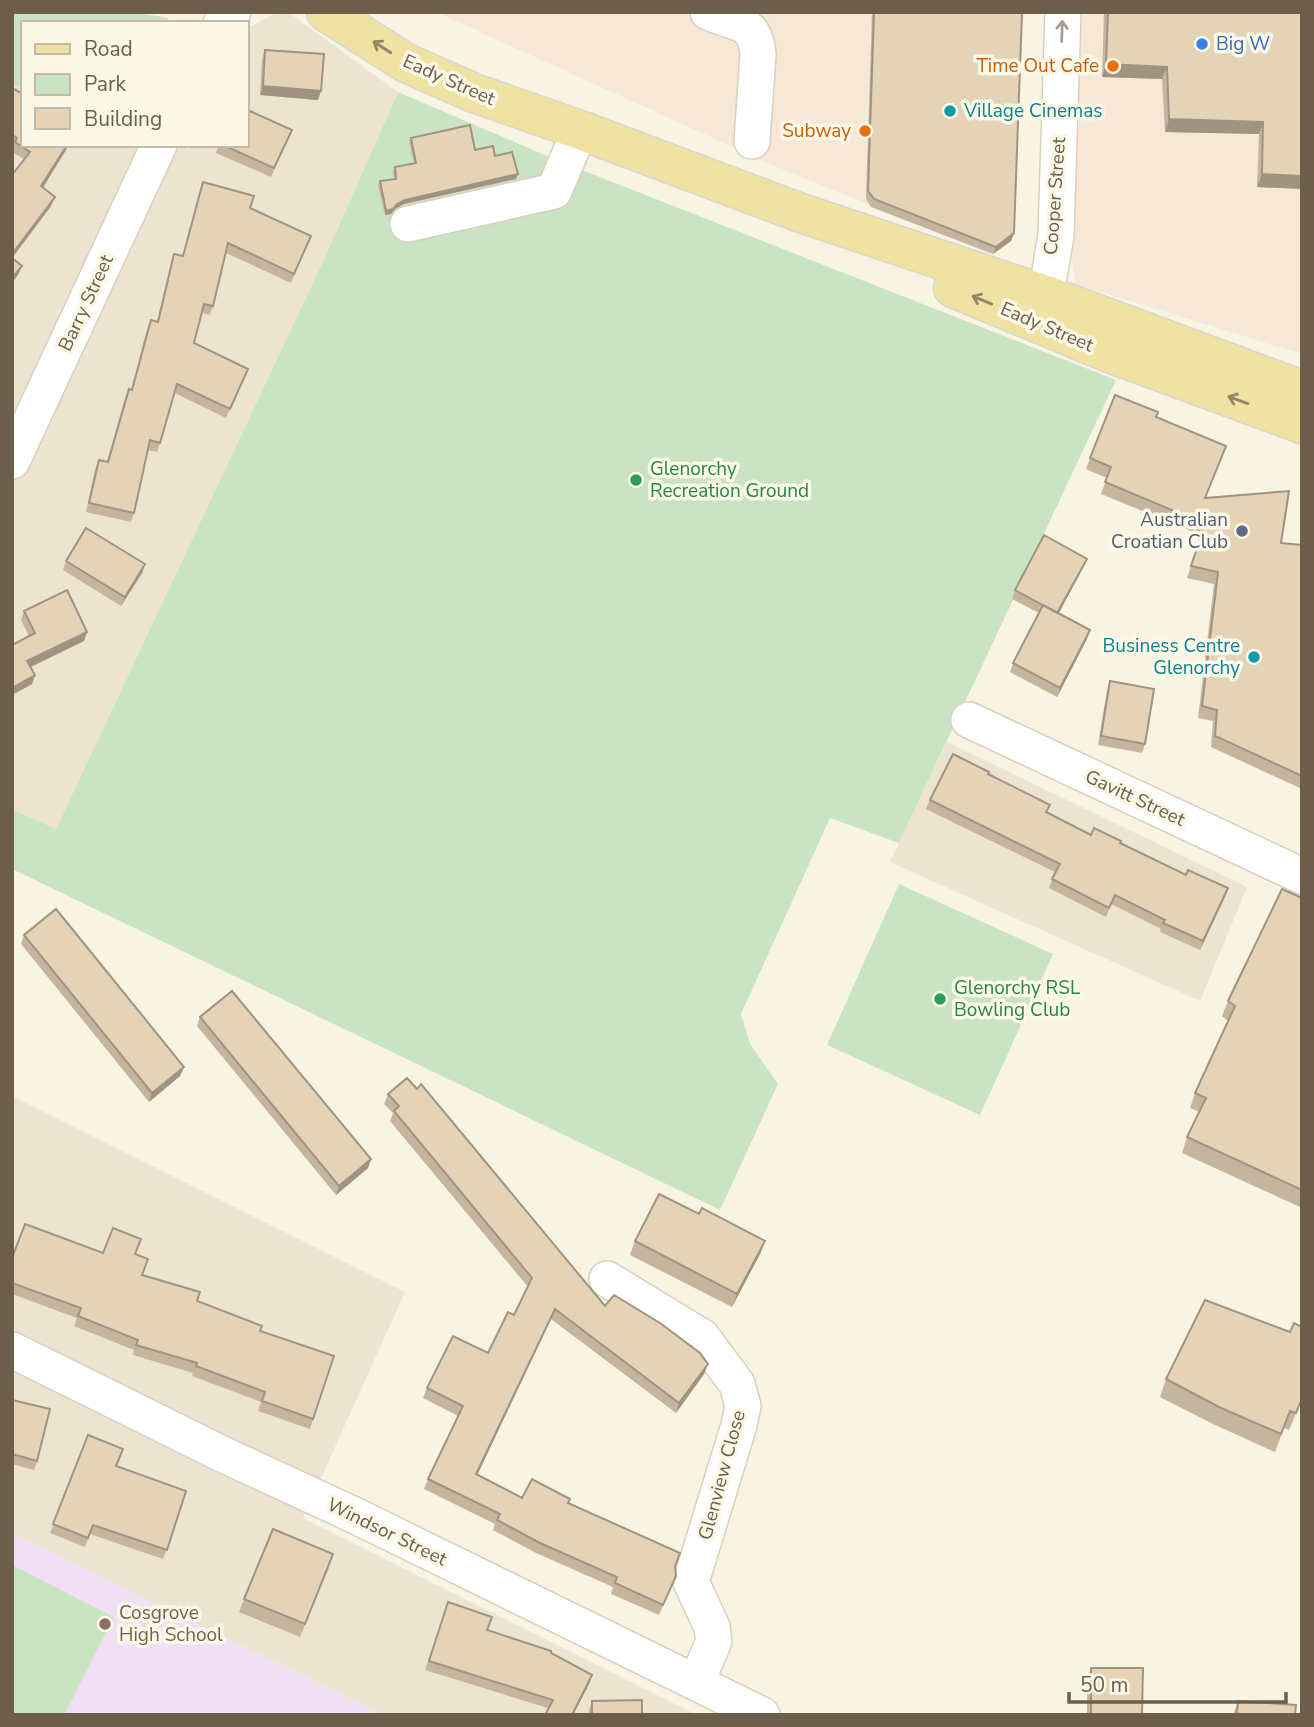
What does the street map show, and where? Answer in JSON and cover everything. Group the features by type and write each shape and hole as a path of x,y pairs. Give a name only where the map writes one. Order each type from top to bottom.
{"main road":[{"name":"Eady Street","path":"326,12 406,63 474,93 801,213 1046,295 1295,386"},
{"name":"Eady Street","path":"374,12 482,77 580,130"},
{"name":"Eady Street","path":"801,213 908,269 1112,354 1302,424"}],"street":[{"path":"708,12 745,25 757,41 752,141"},
{"name":"Cooper Street","path":"1046,295 1056,235 1063,12"},
{"path":"408,224 554,191 580,130"},
{"name":"Barry Street","path":"12,461 158,147"},
{"name":"Gavitt Street","path":"969,720 1302,876"},
{"name":"Glenview Close","path":"607,1279 702,1337 737,1384 743,1406 740,1425 691,1582 712,1627 714,1641 696,1683"},
{"name":"Windsor Street","path":"12,1349 220,1453 356,1516 762,1715"}],"shaded area":[{"path":"278,12 288,12 398,92 326,255 56,829 12,809 12,85 21,87 21,147 183,147 189,150 190,147 248,147 248,27"},
{"path":"436,12 1024,12 1011,241 992,255 772,165"},
{"path":"1081,12 1302,12 1302,354 1075,284 1072,258"},
{"path":"947,742 1247,887 1200,1001 890,862"},
{"path":"12,1096 405,1292 303,1518 697,1715 383,1715 12,1533"},
{"name":"Cosgrove High School","path":"12,1533 383,1715 12,1715"}],"green space":[{"path":"12,12 132,12 169,18 167,21 21,21 21,87 12,85"},
{"name":"Glenorchy Recreation Ground","path":"398,92 559,161 1116,380 899,843 830,818 741,1014 750,1044 778,1084 720,1210 12,869 12,809 56,829 326,255"},
{"name":"Glenorchy RSL Bowling Club","path":"899,884 1053,954 980,1115 827,1045"},
{"path":"12,1565 114,1617 64,1715 12,1715"}],"building":[{"name":"Village Cinemas","path":"874,12 1022,12 1014,233 996,247 874,199 868,191"},
{"name":"Big W","path":"1108,12 1302,12 1302,176 1262,174 1263,122 1169,119 1167,67 1106,64"},
{"path":"265,50 324,54 321,91 263,86"},
{"path":"12,88 21,93 21,146 15,142 17,138 12,135"},
{"path":"250,111 292,130 274,168 227,147 248,147"},
{"path":"470,125 475,150 493,146 495,156 512,152 518,174 405,200 386,211 380,181 396,179 395,167 416,163 411,138"},
{"path":"22,147 66,147 41,186 55,197 12,254 12,175 30,152"},
{"path":"203,182 254,196 250,208 311,236 294,274 228,243 213,306 204,304 194,343 248,369 230,409 177,384 160,443 150,440 134,513 89,503 99,460 108,462 129,389 132,390 151,320 158,322 174,254 183,256"},
{"path":"12,258 22,266 12,278"},
{"path":"1115,395 1158,412 1156,417 1226,446 1205,498 1289,491 1281,543 1302,545 1302,776 1215,736 1217,710 1202,706 1218,572 1191,566 1205,524 1105,482 1111,467 1090,458"},
{"path":"86,528 145,564 125,597 66,561"},
{"path":"1044,535 1087,559 1057,613 1015,590"},
{"path":"67,590 87,632 27,661 35,675 12,688 12,645 35,633 24,611"},
{"path":"1043,605 1090,630 1060,688 1013,663"},
{"path":"1110,681 1154,689 1145,744 1101,736"},
{"path":"953,754 1050,805 1046,812 1091,835 1094,828 1186,875 1188,870 1228,888 1203,941 1163,923 1165,920 1115,895 1109,908 1052,879 1060,864 930,800"},
{"path":"1282,889 1302,898 1302,1190 1187,1137 1206,1098 1195,1093 1235,1006 1228,1001"},
{"path":"56,909 184,1067 152,1093 24,935"},
{"path":"232,991 371,1159 339,1186 200,1017"},
{"path":"407,1078 417,1089 421,1084 605,1306 614,1295 660,1323 700,1353 708,1364 679,1403 555,1309 476,1474 522,1498 532,1479 570,1499 568,1503 680,1553 675,1566 676,1576 663,1605 615,1583 617,1577 540,1543 497,1520 500,1514 428,1479 463,1406 427,1388 453,1336 488,1353 508,1312 514,1315 532,1278 394,1111 399,1106 388,1094"},
{"path":"659,1194 699,1214 702,1208 765,1241 737,1294 635,1241"},
{"path":"25,1224 103,1253 113,1228 141,1239 135,1254 148,1259 142,1275 200,1292 197,1301 262,1326 260,1331 334,1356 313,1419 262,1401 265,1392 196,1366 197,1363 136,1345 138,1340 78,1316 81,1308 12,1283 12,1258"},
{"path":"1205,1300 1290,1332 1294,1323 1302,1327 1302,1398 1296,1413 1290,1411 1281,1434 1219,1407 1166,1379"},
{"path":"12,1400 50,1409 37,1461 12,1454"},
{"path":"88,1435 123,1449 116,1466 186,1491 167,1550 93,1525 88,1538 53,1524"},
{"path":"273,1529 333,1554 305,1624 244,1599"},
{"path":"448,1602 492,1617 487,1630 551,1651 592,1675 572,1715 545,1715 553,1700 429,1661"},
{"path":"1091,1668 1143,1668 1142,1715 1091,1715"},
{"path":"642,1700 642,1715 592,1715 592,1701"},
{"path":"1238,1701 1296,1705 1295,1715 1237,1715"}],"place":[{"name":"Big W","path":"1202,44"},
{"name":"Time Out Cafe","path":"1113,66"},
{"name":"Village Cinemas","path":"950,111"},
{"name":"Subway","path":"865,131"},
{"name":"Glenorchy Recreation Ground","path":"636,480"},
{"name":"Australian Croatian Club","path":"1242,531"},
{"name":"Business Centre Glenorchy","path":"1254,657"},
{"name":"Glenorchy RSL Bowling Club","path":"940,999"},
{"name":"Cosgrove High School","path":"105,1624"}]}
